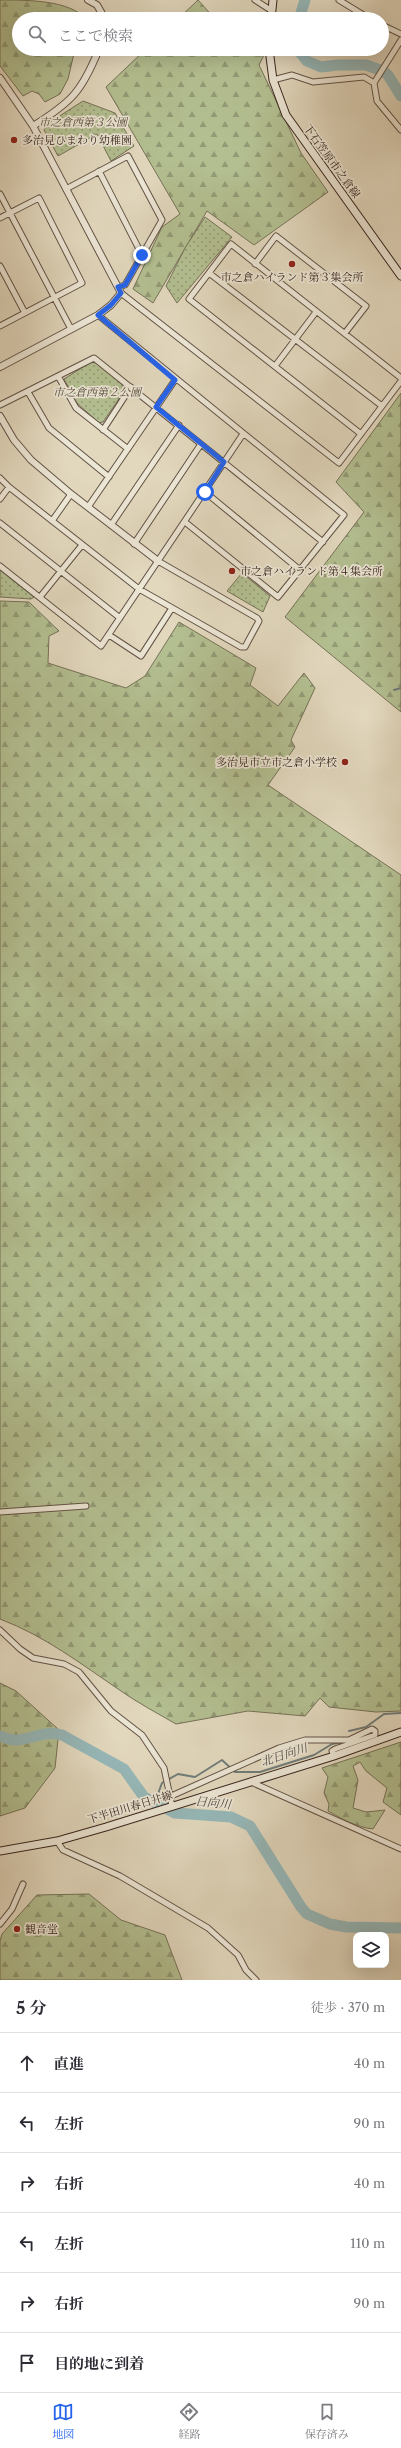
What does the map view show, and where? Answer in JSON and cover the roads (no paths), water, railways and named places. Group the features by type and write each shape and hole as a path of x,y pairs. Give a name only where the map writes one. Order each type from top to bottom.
{"main road":[{"path":"272,11 273,0"},
{"name":"下石笠原市之倉線","path":"270,56 273,80 286,115 298,135 401,276"},
{"name":"下半田川春日井線","path":"0,1851 57,1841 334,1756 401,1732"}],"street":[{"path":"88,0 97,5 101,12"},
{"path":"255,0 272,11"},
{"path":"339,0 359,12"},
{"path":"389,28 401,34"},
{"path":"401,40 375,81 377,101 401,130"},
{"path":"33,126 71,100 87,77 96,56"},
{"path":"273,80 292,75 313,82 364,77 375,81"},
{"path":"0,78 33,126 119,290 339,463 401,381"},
{"path":"0,367 98,315 111,305 119,290 125,285 162,220 128,156 66,188"},
{"path":"99,171 142,255"},
{"path":"0,194 71,329"},
{"path":"0,218 39,198 82,283 0,326"},
{"path":"255,264 276,236 366,306 345,333"},
{"path":"360,434 189,299 231,244 401,378"},
{"path":"0,266 25,313"},
{"path":"210,273 382,406"},
{"path":"275,366 316,312"},
{"path":"98,315 175,380 344,515 278,597 185,522"},
{"path":"0,405 94,358 323,542"},
{"path":"58,376 76,408 128,449"},
{"path":"88,507 175,380"},
{"path":"103,430 131,387"},
{"path":"28,392 49,428 109,478"},
{"path":"0,416 22,451 71,494 134,544 158,561 253,614 259,621 245,647 240,647 139,590 9,487 0,478"},
{"path":"111,525 179,425"},
{"path":"0,566 101,646 243,434"},
{"path":"134,544 201,444"},
{"path":"0,499 9,487"},
{"path":"205,492 300,570"},
{"path":"52,521 71,494"},
{"path":"0,523 120,618"},
{"path":"40,597 82,545"},
{"path":"109,635 141,656 172,608"},
{"path":"0,1512 86,1506"},
{"path":"0,1630 20,1650 33,1658 64,1664 79,1672 111,1711 142,1735 164,1768 164,1778 172,1806"},
{"path":"169,1797 278,1748 305,1740 349,1740 372,1729 375,1731 375,1735 335,1749 332,1751 334,1756"},
{"path":"251,1782 401,1849"},
{"path":"57,1841 64,1850 120,1876 208,1928 238,1955 246,1970 256,1980"},
{"path":"0,1924 12,1909 23,1884"}],"waterway":[{"path":"301,12 305,0"},
{"path":"303,56 307,61 321,67 338,65 366,65 383,71 388,75 401,96"},
{"path":"394,690 401,688"},
{"name":"北日向川","path":"349,1731 366,1727 384,1714 401,1713"},
{"name":"日向川","path":"0,1736 16,1740 46,1734 62,1735 124,1769 144,1797 175,1813 231,1817 250,1826 301,1907 307,1914 330,1924 346,1927 401,1928"},
{"name":"北日向川","path":"155,1802 162,1783 178,1774 195,1777 222,1760 235,1772 260,1772 314,1755 332,1744 343,1742"}],"place":[{"name":"多治見ひまわり幼稚園","path":"14,140"},
{"name":"市之倉ハイランド第３集会所","path":"292,264"},
{"name":"市之倉ハイランド第４集会所","path":"232,571"},
{"name":"多治見市立市之倉小学校","path":"345,762"},
{"name":"観音堂","path":"17,1929"}],"park label":[{"name":"市之倉西第３公園","path":"83,122"},
{"name":"市之倉西第２公園","path":"97,392"}]}
